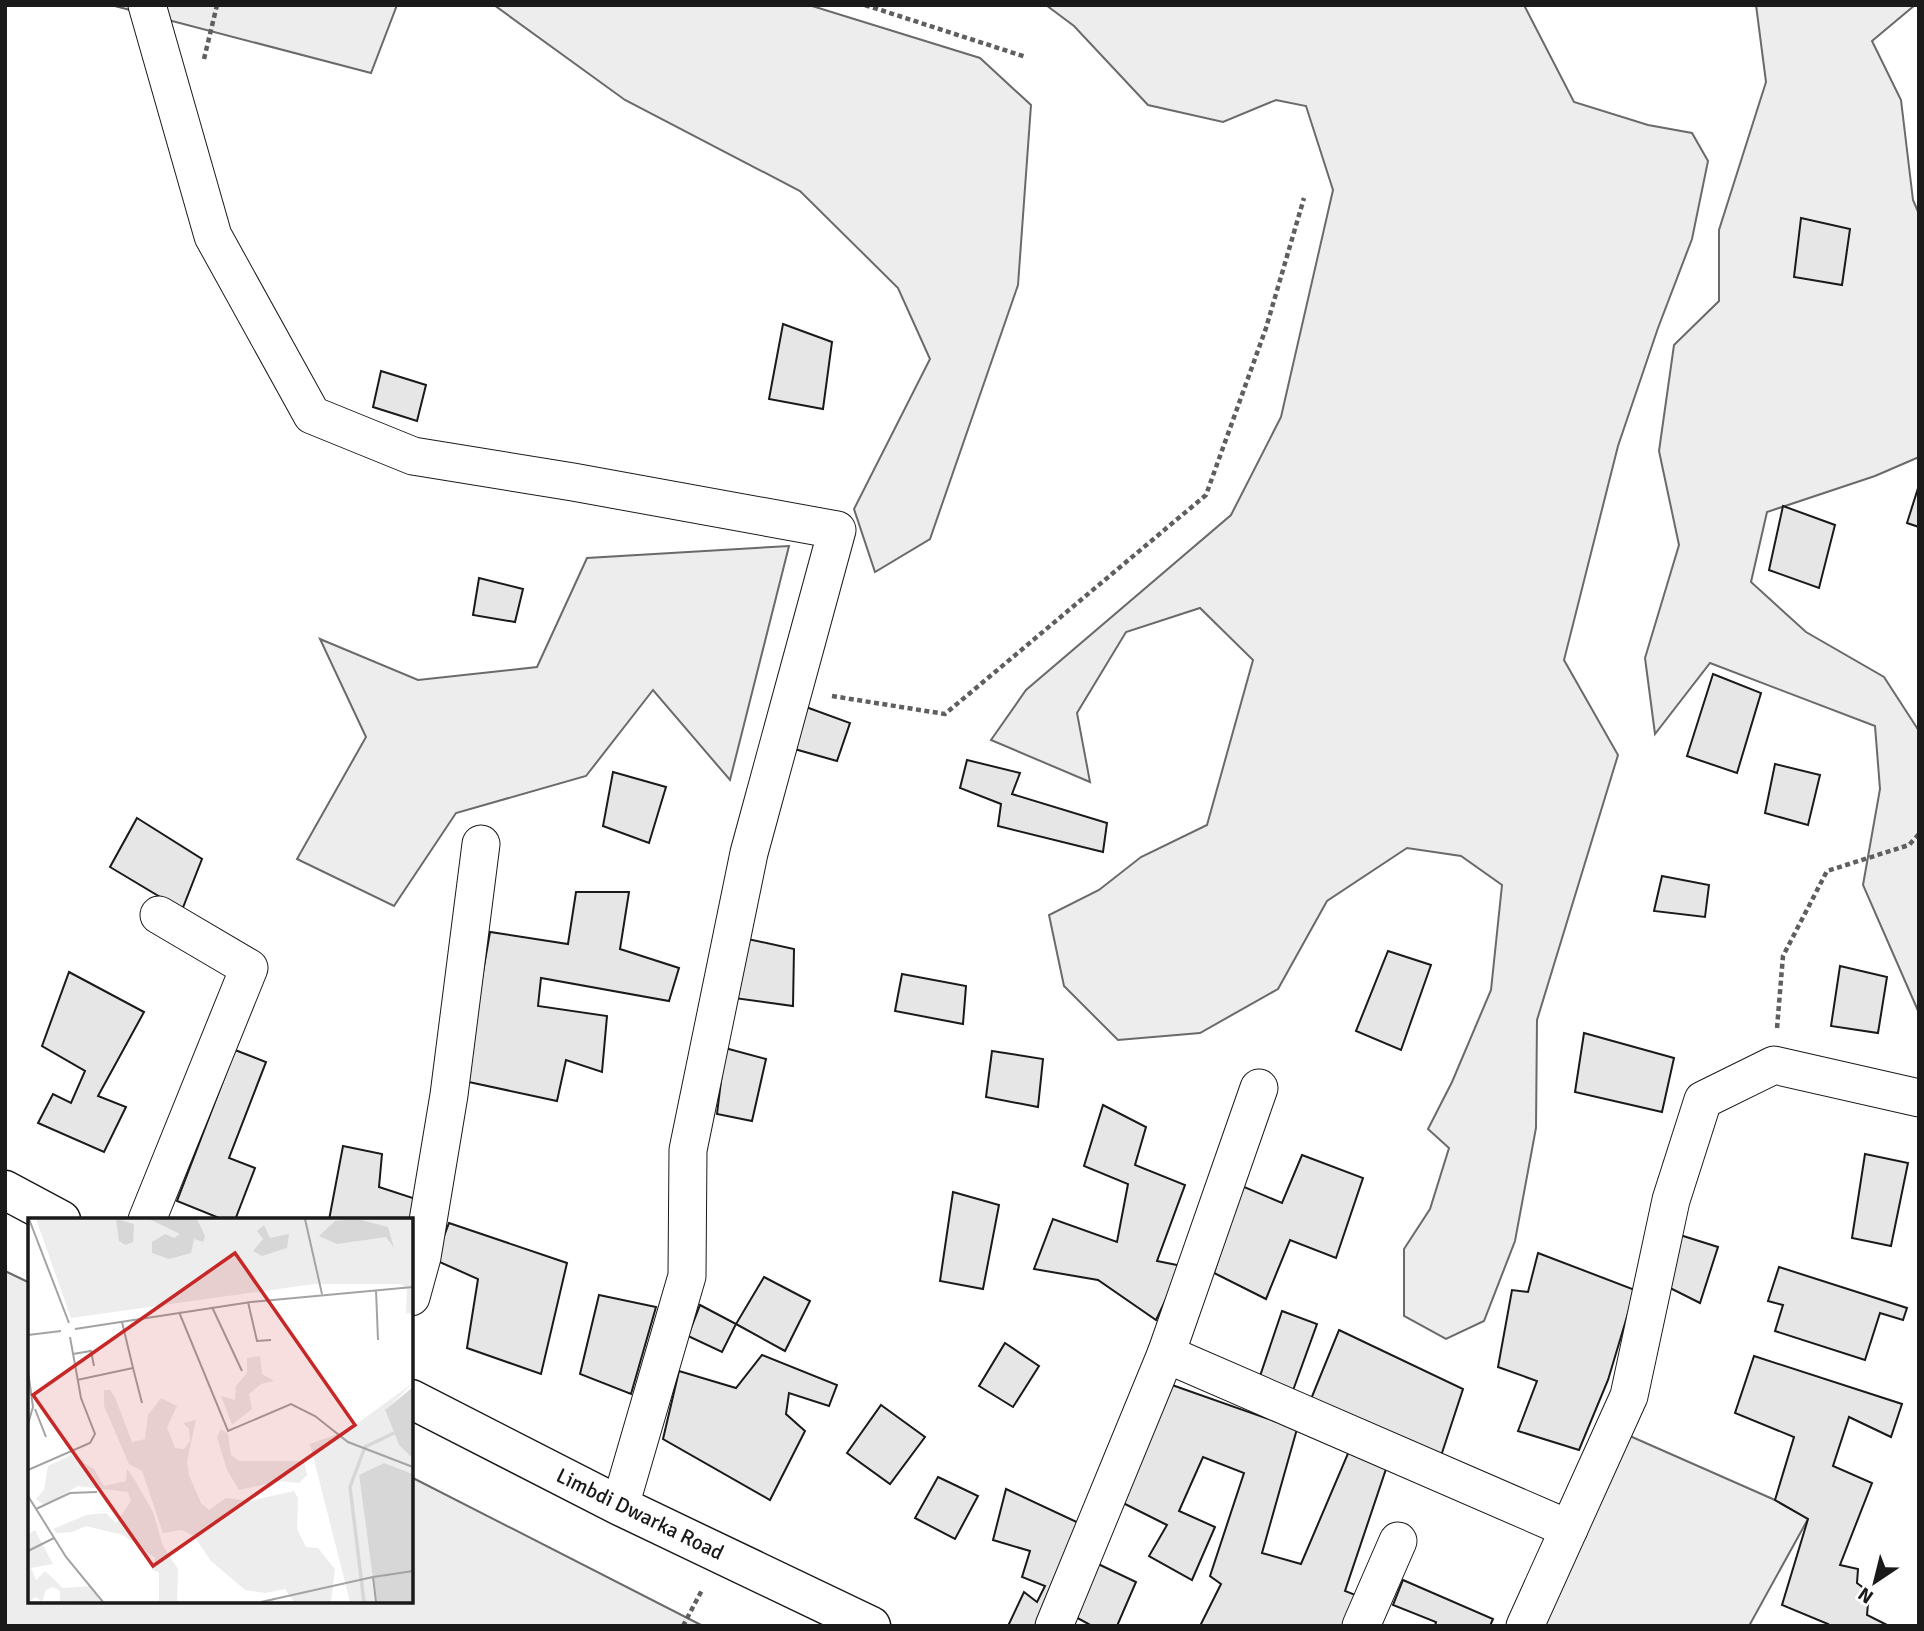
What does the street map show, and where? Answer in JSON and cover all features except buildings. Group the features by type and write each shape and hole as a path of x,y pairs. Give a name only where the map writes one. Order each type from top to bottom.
{"street":[{"path":"147,5 213,236 312,415 413,456 836,530 749,853 688,1150 687,1276 620,1506"},
{"path":"413,1290 422,1257 449,1095 481,844"},
{"path":"148,1218 250,968 159,915"},
{"path":"1525,1626 1629,1396 1671,1200 1703,1100 1774,1065 1919,1098"},
{"path":"1054,1626 1166,1354 1259,1088"},
{"path":"5,1190 57,1218"},
{"path":"1166,1354 1569,1529"},
{"name":"Limbdi Dwarka Road","path":"413,1400 620,1506 871,1626"},
{"path":"1361,1626 1398,1541"}],"path":[{"path":"865,5 1026,57"},
{"path":"793,690 945,714 1206,495 1266,328 1304,198"},
{"path":"1774,1065 1783,956 1827,871 1909,845 1919,834"}],"shaded area":[{"path":"111,5 397,5 371,73"},
{"path":"494,5 809,5 980,58 1031,105 1018,285 930,539 875,572 854,509 930,359 898,288 800,191 625,100"},
{"path":"1046,5 1524,5 1574,102 1648,125 1692,133 1708,161 1692,239 1618,446 1564,660 1618,755 1537,1020 1536,1128 1515,1241 1484,1321 1446,1339 1404,1316 1404,1249 1430,1209 1449,1148 1428,1129 1452,1082 1491,990 1502,885 1461,856 1407,848 1327,901 1278,989 1200,1033 1118,1040 1064,986 1049,915 1099,890 1141,857 1207,825 1253,660 1200,608 1126,632 1077,713 1090,782 991,740 1026,690 1231,515 1281,417 1333,190 1306,106 1276,100 1223,122 1148,105 1074,26"},
{"path":"1756,5 1915,5 1872,41 1901,100 1913,200 1919,214 1919,457 1875,476 1767,512 1751,582 1806,632 1884,677 1919,731 1919,1013 1863,885 1880,789 1875,726 1710,663 1655,734 1645,658 1679,545 1659,451 1674,345 1719,301 1719,230 1766,82"},
{"path":"789,546 730,780 653,690 586,776 456,813 394,906 297,859 366,737 320,639 418,680 537,667 587,558"},
{"path":"5,1271 28,1282 28,1603 413,1603 413,1478 703,1626 5,1626"},
{"path":"1614,1429 1775,1500 1808,1519 1749,1626 1525,1626"}]}
